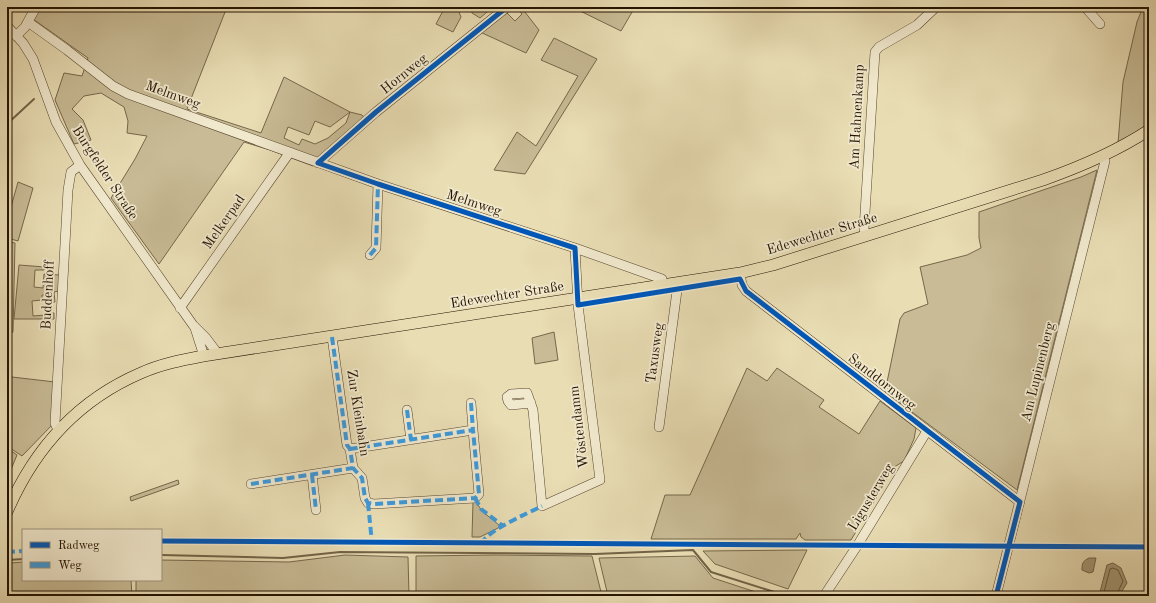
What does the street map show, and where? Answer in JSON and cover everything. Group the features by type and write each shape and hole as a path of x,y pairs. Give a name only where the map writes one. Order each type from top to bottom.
{"main road":[{"name":"Edewechter Straße","path":"7,512 29,468 58,430 85,406 105,391 142,372 159,366 203,356 740,274 1044,180 1103,155 1149,130"}],"street":[{"path":"16,36 28,22 36,7"},
{"name":"Hornweg","path":"318,163 376,112 507,7"},
{"name":"Am Hahnenkamp","path":"866,236 864,230 874,52 917,25 936,7"},
{"path":"1085,7 1100,24"},
{"name":"Melmweg","path":"28,22 113,86 128,94 378,184 575,248 662,279"},
{"name":"Burgfelder Straße","path":"7,26 33,59 56,122 80,165 180,308 194,327 206,338 218,354"},
{"name":"Melkerpad","path":"180,308 290,152"},
{"name":"Am Lupinenberg","path":"996,596 1105,160 1103,155"},
{"name":"Buddenhoff","path":"58,430 55,423 68,190 71,172 80,165"},
{"path":"370,255 376,248 378,184"},
{"path":"575,248 578,299"},
{"name":"Sanddornweg","path":"740,274 742,285 746,291 1020,502"},
{"name":"Taxusweg","path":"659,427 678,283"},
{"name":"Wöstendamm","path":"531,403 533,410 542,506 600,480 578,299"},
{"name":"Burgfelder Straße","path":"194,327 203,356"},
{"name":"Zur Kleinbahn","path":"332,337 347,445 350,449 353,468 362,478 365,498 368,503 374,504 475,498 479,494 473,430"},
{"path":"350,449 473,430 471,403"},
{"path":"407,410 411,440"},
{"name":"Ligusterweg","path":"824,596 857,546 927,431"},
{"path":"251,484 353,468"},
{"path":"312,475 316,510"}],"shaded area":[{"path":"40,7 227,7 187,109 261,133 284,77 350,112 362,115 367,121 313,166 244,142 159,264 111,198 147,136 127,133 128,121 124,107 101,93 84,96 72,109 83,120 91,140 74,144 55,100 64,73 82,76 88,58 33,19","holes":["350,112 346,123 328,138 315,144 302,139 299,145 284,138 288,127 309,135 315,121 330,127"]},
{"path":"445,7 457,7 461,17 453,32 436,24"},
{"path":"470,7 493,7 480,18 472,13"},
{"path":"516,7 521,7 539,30 526,53 480,32 507,13 515,21 522,14"},
{"path":"572,7 635,7 621,31"},
{"path":"1143,7 1149,7 1149,125 1118,143 1123,82 1137,22"},
{"path":"554,38 597,59 525,174 494,170 517,132 536,146 578,76 541,60"},
{"path":"1097,170 1017,490 885,392 900,319 904,313 928,304 920,267 967,255 981,248 979,238 979,212 1081,177"},
{"path":"18,182 33,188 18,241 7,238 7,209 11,207"},
{"path":"7,241 15,243 13,332 7,336"},
{"path":"19,265 45,267 44,270 35,270 34,287 43,288 44,274 60,275 59,291 54,292 55,302 50,303 50,295 42,295 42,300 32,301 33,316 46,315 46,312 54,313 54,319 14,319"},
{"path":"554,332 558,360 535,364 532,338"},
{"path":"747,368 767,381 777,368 824,400 819,407 859,434 880,401 916,428 914,439 904,461 891,469 878,495 851,540 805,540 801,537 800,533 796,539 651,539 665,495 690,495"},
{"path":"12,377 55,382 53,424 22,456 7,446 7,394"},
{"path":"7,448 17,455 7,479"},
{"path":"178,480 179,484 131,501 130,497"},
{"path":"473,501 476,502 482,511 500,527 480,537 472,537"},
{"path":"807,550 788,589 715,564 703,551"},
{"path":"345,555 408,557 409,596 136,596 136,581 162,581 162,560 289,562"},
{"path":"416,556 592,556 602,596 416,596"},
{"path":"695,556 713,578 768,596 608,596 599,558"},
{"path":"22,562 22,581 131,581 132,596 7,596 7,571 10,563"}],"water":[{"path":"1089,558 1096,558 1093,572 1089,573 1082,570 1082,566 1083,562"},
{"path":"1113,563 1121,568 1127,583 1119,596 1099,596 1107,565"}],"waterway":[{"path":"7,124 34,99"},
{"path":"162,555 283,558 340,552 595,554 693,550 711,572 787,596"},
{"path":"8,560 22,559"}],"marked path":[{"path":"370,255 376,248 378,184"},
{"path":"332,337 347,445 350,449 353,468 362,478 365,498 368,503 374,504 475,498"},
{"path":"471,403 473,430"},
{"path":"407,410 411,440"},
{"path":"350,449 473,430 479,494 475,498"},
{"path":"251,484 353,468"},
{"path":"312,475 316,510"},
{"path":"475,498 481,509 503,526"},
{"path":"368,503 372,543"},
{"path":"481,544 485,538 500,527 542,506"},
{"path":"7,552 22,551"}],"cycle path":[{"path":"507,7 376,112 318,163 575,248 578,305 740,279 746,291 1020,502 996,596"},
{"path":"162,541 1149,547"}]}
